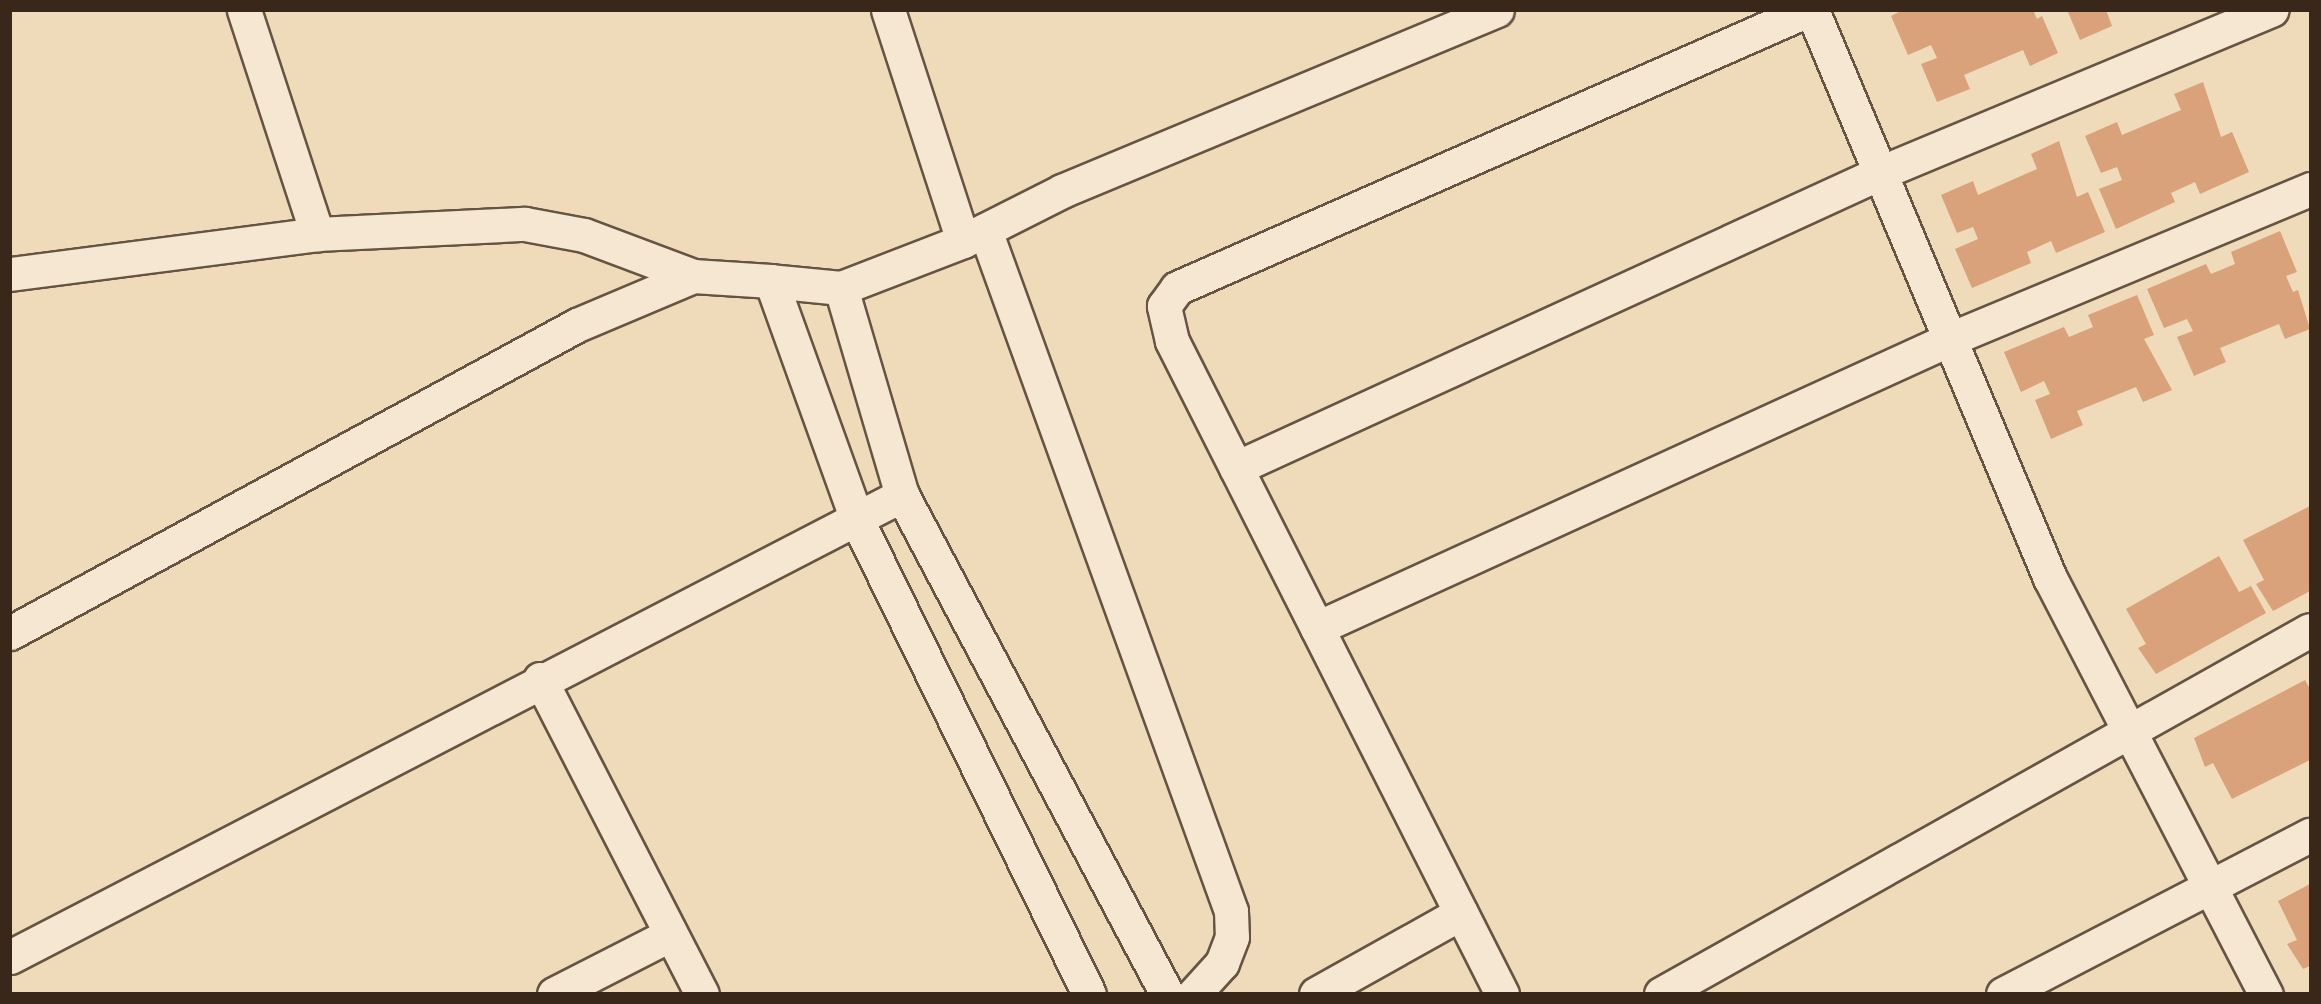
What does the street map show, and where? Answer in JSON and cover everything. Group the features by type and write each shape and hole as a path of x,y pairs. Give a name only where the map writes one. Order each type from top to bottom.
{"street":[{"path":"244,10 317,234"},
{"path":"888,10 1230,911 1232,937 1222,963 1194,993"},
{"path":"1502,993 1172,341 1164,306 1177,288 1810,10 1882,172 2050,578 2126,732 2207,887 2266,993"},
{"path":"1236,468 1882,172 2272,10"},
{"path":"10,274 317,234 525,224 584,235 693,276 841,288 974,235 1062,191 1495,11"},
{"path":"1317,628 1950,339 2310,189"},
{"path":"10,633 578,326 693,276"},
{"path":"771,281 858,522 1089,993"},
{"path":"841,288 902,495 1167,993"},
{"path":"10,957 540,679 858,522 902,495"},
{"path":"1660,993 2310,630"},
{"path":"540,679 702,993"},
{"path":"2003,993 2310,835"},
{"path":"1316,993 1461,913"},
{"path":"554,993 671,934"}],"building":[{"path":"1903,10 2033,10 2037,19 2042,16 2058,53 2030,66 2023,50 1964,75 1970,89 1937,102 1921,64 1937,58 1931,45 1908,55 1891,16"},
{"path":"2067,10 2106,10 2112,26 2080,40"},
{"path":"2203,82 2221,137 2232,132 2249,172 2200,194 2195,182 2171,193 2175,202 2116,229 2099,189 2122,180 2117,167 2101,173 2085,136 2117,122 2122,135 2181,110 2174,94"},
{"path":"2059,141 2077,197 2088,192 2105,232 2056,253 2051,241 2027,252 2031,263 1972,288 1955,249 1978,239 1973,227 1957,233 1941,195 1973,181 1978,195 2037,169 2031,154"},
{"path":"2280,231 2297,272 2286,276 2293,292 2298,290 2310,329 2285,339 2279,324 2220,348 2226,362 2194,376 2177,337 2193,331 2187,319 2164,328 2147,289 2206,264 2211,274 2235,264 2231,252"},
{"path":"2137,295 2154,335 2144,339 2172,390 2143,402 2136,387 2077,411 2083,425 2051,439 2035,400 2050,394 2044,381 2021,392 2004,352 2064,327 2069,337 2093,327 2088,315"},
{"path":"2310,506 2310,591 2273,611 2256,584 2264,580 2243,540"},
{"path":"2219,556 2239,592 2251,586 2266,613 2156,674 2138,648 2146,644 2126,609"},
{"path":"2305,680 2310,689 2310,760 2232,799 2213,763 2205,767 2194,738"},
{"path":"2310,884 2310,966 2303,969 2287,944 2297,940 2278,901"}]}
